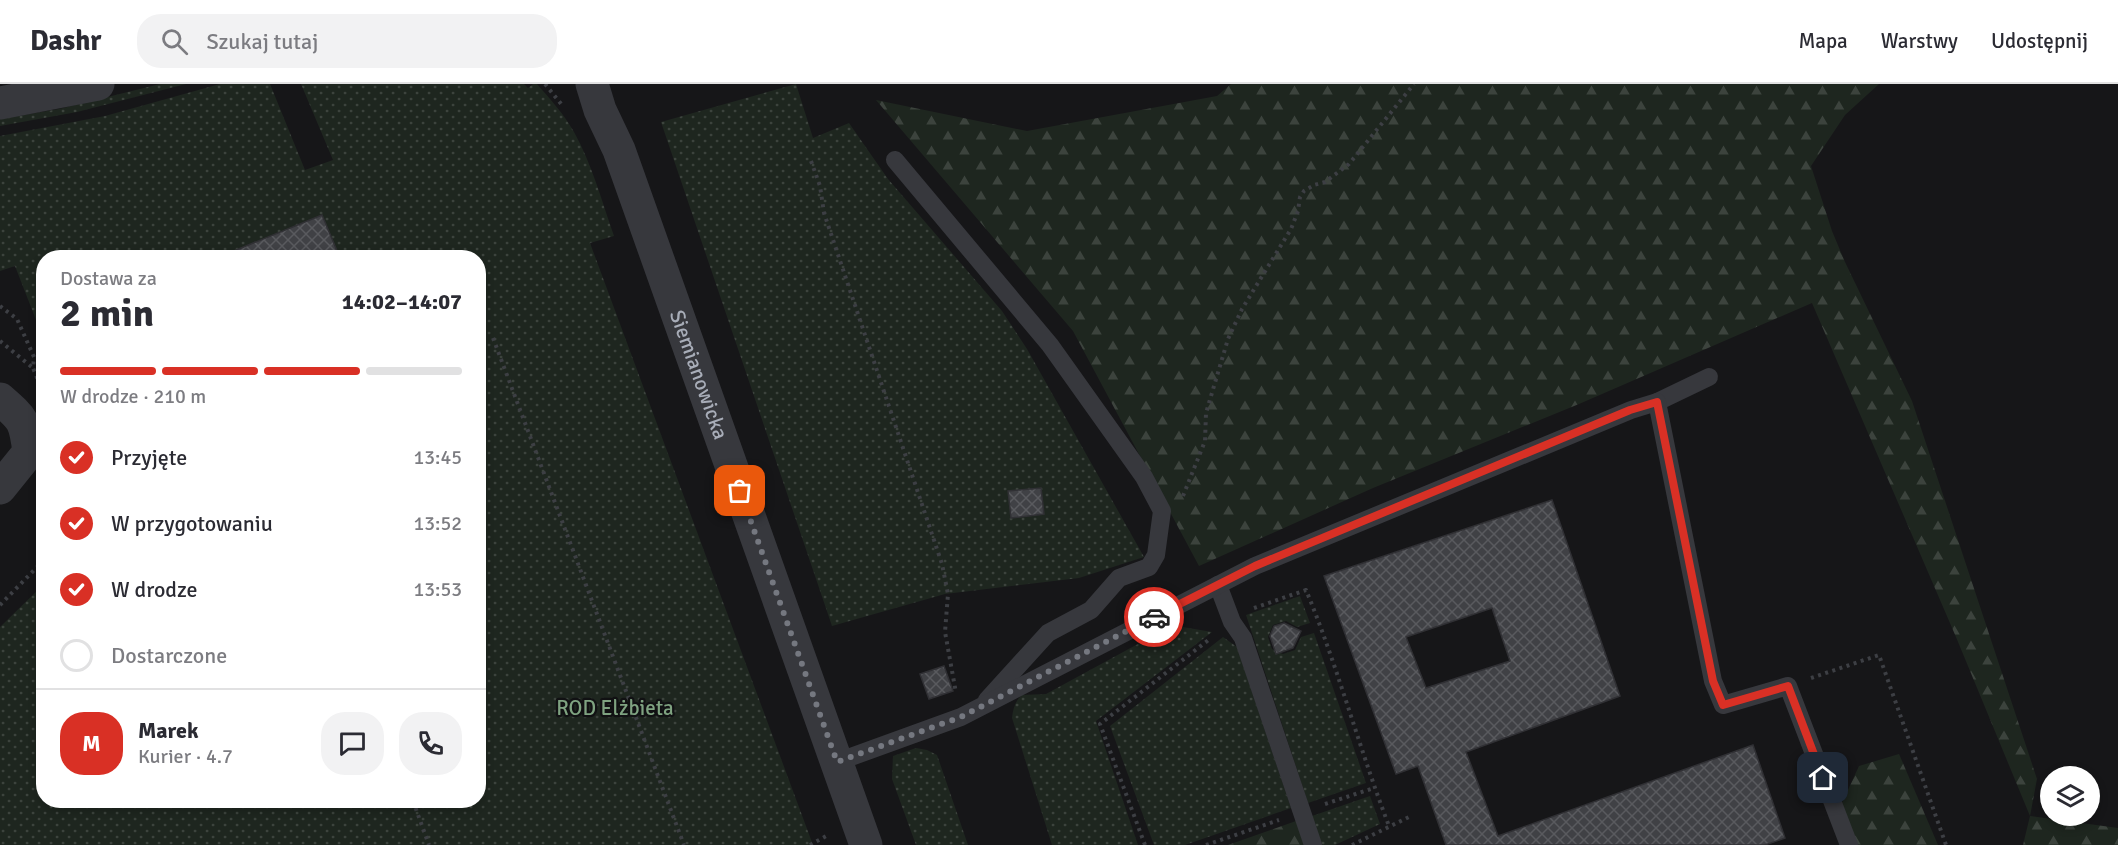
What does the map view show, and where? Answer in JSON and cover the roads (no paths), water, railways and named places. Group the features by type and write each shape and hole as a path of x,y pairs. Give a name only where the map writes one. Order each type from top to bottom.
{"street":[{"path":"0,103 98,84"},
{"name":"Siemianowicka","path":"570,84 596,97 619,150 866,845"},
{"path":"0,399 21,416 29,452 0,488"}],"lane":[{"path":"896,160 1062,361 1144,477 1162,511 1156,555 1149,567 1119,578 1091,610 1048,633 982,706"},
{"path":"837,762 961,717 1277,557 1630,410 1657,402 1709,376"},
{"path":"1657,402 1713,681 1723,705 1788,686 1849,845"},
{"path":"1218,585 1232,622 1243,638 1313,845"}],"park label":[{"name":"ROD Elżbieta","path":"615,708"}]}
